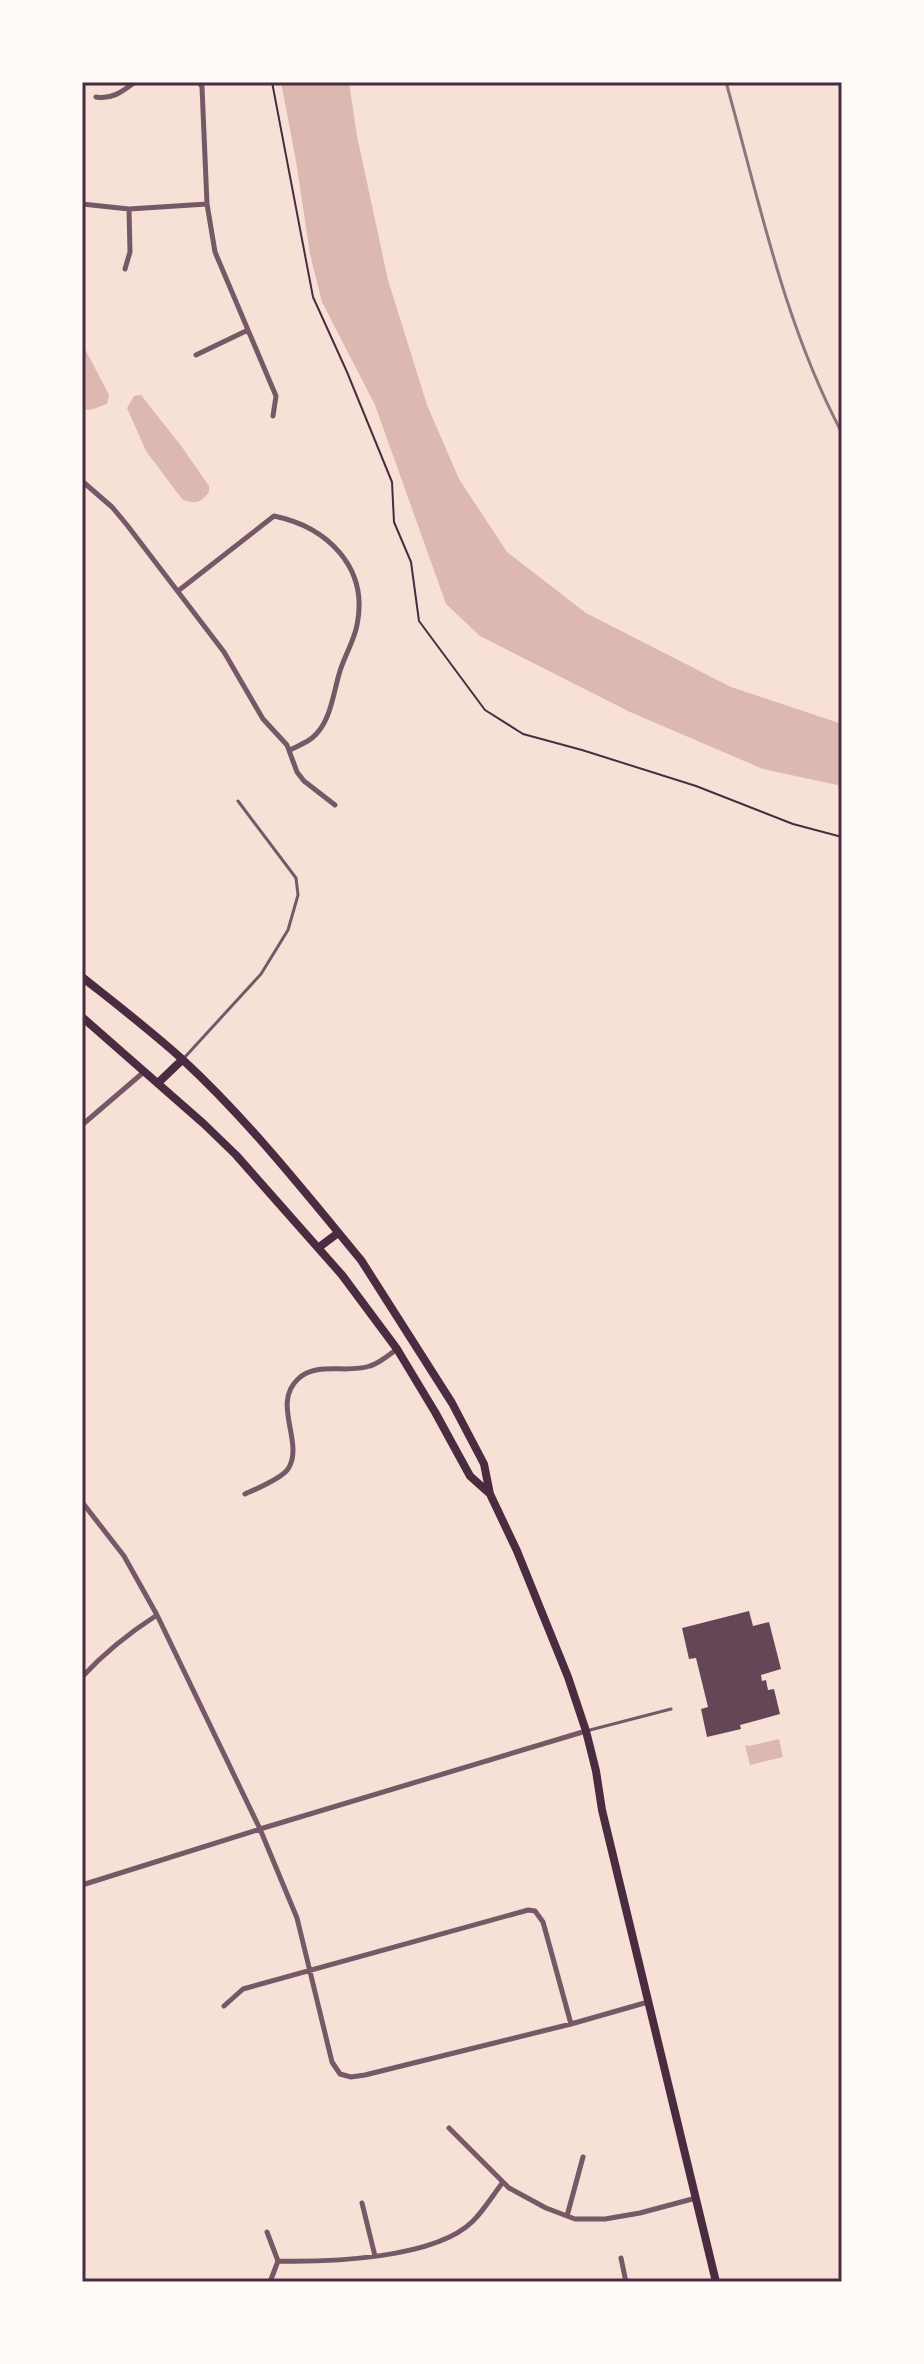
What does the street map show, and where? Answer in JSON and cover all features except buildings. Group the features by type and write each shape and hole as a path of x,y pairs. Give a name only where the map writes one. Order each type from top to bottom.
{"main road":[{"path":"82,977 182,1060 255,1133 361,1260 452,1403 484,1464 490,1494 558,1651 586,1731 602,1810 716,2282"},
{"path":"82,1017 159,1082 236,1155 342,1275 397,1349 470,1476 490,1494"},
{"path":"159,1082 182,1060"},
{"path":"318,1248 338,1233"}],"street":[{"path":"96,97 104,99 119,94 135,82"},
{"path":"199,82 202,87 207,204 215,252 276,396 273,416"},
{"path":"82,204 129,209 207,204"},
{"path":"125,269 130,252 129,209"},
{"path":"196,355 248,330"},
{"path":"82,481 112,507 224,652 263,719 290,750 292,762 304,781 335,805"},
{"path":"178,591 274,516 312,528 328,540 346,561 355,577 358,592 360,609 357,626 321,728 312,738 290,750"},
{"path":"82,1125 146,1071"},
{"path":"245,1494 288,1469 292,1453 287,1400 297,1380 316,1370 348,1371 373,1366 397,1349"},
{"path":"82,1502 124,1556 157,1615 260,1829 297,1918 332,2062 340,2074 351,2077 571,2024 648,2002"},
{"path":"82,1677 122,1638 157,1615"},
{"path":"82,1885 586,1731"},
{"path":"224,2006 243,1989 528,1910 535,1911 543,1922 571,2024"},
{"path":"449,2128 509,2188 575,2219 605,2219 640,2213 697,2198"},
{"path":"567,2216 583,2157"},
{"path":"278,2261 329,2262 431,2244 473,2222 503,2182"},
{"path":"362,2203 375,2256"},
{"path":"267,2232 278,2261 270,2282"},
{"path":"621,2258 626,2282"}],"lane":[{"path":"182,1060 261,974 288,930 298,895 296,878 238,801"},
{"path":"586,1731 671,1709"}],"path":[{"path":"272,82 313,297 392,482 394,522 411,562 419,621 485,710 523,734 696,786 793,824 842,837"}],"shaded area":[{"path":"281,82 349,82 357,136 388,280 427,405 459,479 507,552 586,613 731,687 842,724 842,786 763,769 630,712 480,636 446,604 375,405 322,302 310,254"},
{"path":"82,343 109,395 107,404 90,410 82,409"},
{"path":"141,395 209,486 209,492 200,501 182,499 146,451 127,408 134,396"},
{"path":"779,1739 783,1757 750,1765 745,1745"}],"railway":[{"path":"726,82 789,305 804,349 842,433"}]}
